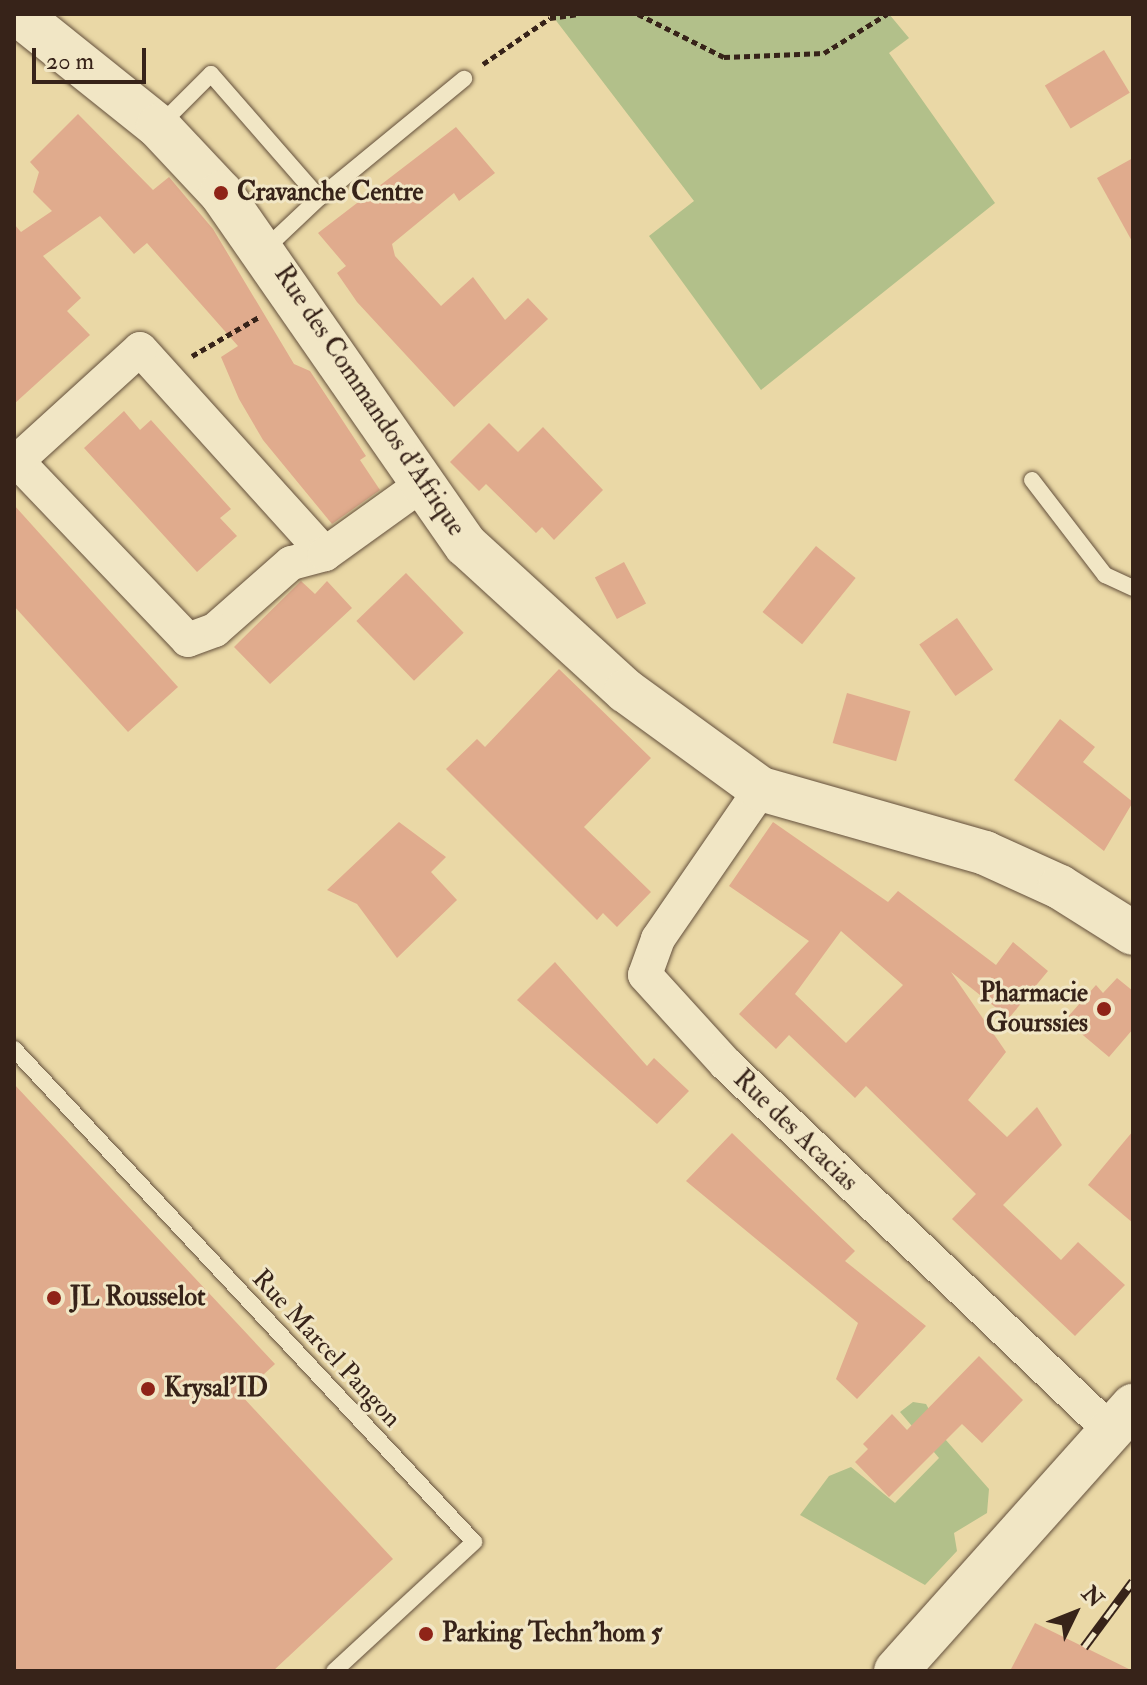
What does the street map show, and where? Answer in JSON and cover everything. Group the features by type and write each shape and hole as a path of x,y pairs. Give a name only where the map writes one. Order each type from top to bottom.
{"main road":[{"name":"Rue des Commandos d'Afrique","path":"18,14 158,126 266,248 421,485 466,545 546,623 761,789 985,853 1060,887 1133,933"},
{"path":"896,1671 1122,1419"}],"street":[{"path":"325,554 140,349 15,462 188,640 215,630 291,563 325,554 421,485"},
{"name":"Rue des Acacias","path":"761,789 658,939 645,975 726,1064 1122,1419"}],"lane":[{"path":"158,126 211,74 319,198"},
{"path":"266,248 319,198 464,79"},
{"path":"1032,480 1105,575 1133,588"},
{"name":"Rue Marcel Pangon","path":"14,1049 474,1542 334,1671"}],"path":[{"path":"464,79 550,18 579,14"},
{"path":"638,14 724,57 824,53 887,14"},
{"path":"140,349 193,357 295,291"}],"green space":[{"path":"551,14 889,14 909,38 889,53 995,203 761,390 649,236 694,201"},
{"path":"913,1402 926,1404 945,1439 989,1489 987,1513 954,1533 957,1551 925,1585 800,1515 829,1476 851,1467 895,1503 939,1458 900,1412"}],"building":[{"path":"1104,50 1130,93 1071,128 1045,86"},
{"path":"78,114 153,190 169,177 213,229 294,364 310,371 366,456 360,460 380,490 332,524 263,440 239,399 221,357 238,346 147,243 134,254 100,216 43,256 81,298 67,311 90,335 14,404 14,224 21,232 52,211 33,192 39,172 30,162"},
{"path":"456,127 495,173 459,201 454,193 392,244 395,256 441,306 473,277 505,320 528,298 548,319 454,407 357,302 337,273 346,266 318,233"},
{"path":"1133,158 1133,243 1097,178"},
{"path":"124,411 140,430 151,420 231,509 220,518 237,536 197,572 84,448"},
{"path":"489,423 518,452 543,427 603,490 554,540 542,527 536,533 486,484 479,491 450,462"},
{"path":"14,505 178,687 128,732 14,606"},
{"path":"816,546 856,578 802,644 763,612"},
{"path":"624,562 646,603 617,619 595,577"},
{"path":"406,573 464,633 414,681 356,621"},
{"path":"301,581 315,594 327,581 352,608 270,684 234,647"},
{"path":"957,618 993,670 955,696 919,644"},
{"path":"559,669 651,758 584,827 651,892 617,927 603,913 597,920 446,769 477,739 485,747"},
{"path":"847,693 910,711 896,761 833,743"},
{"path":"1060,719 1095,747 1083,762 1133,802 1104,851 1014,780"},
{"path":"399,822 446,857 431,872 457,900 397,958 357,904 327,890"},
{"path":"773,822 888,902 898,891 996,965 1013,942 1048,971 1009,1018 951,972 1006,1052 968,1100 1007,1137 1037,1107 1062,1145 1003,1205 1061,1260 1078,1242 1125,1285 1075,1336 952,1219 976,1194 866,1086 855,1098 789,1035 776,1049 739,1014 809,941 729,886","holes":["841,931 903,985 846,1043 795,994"]},
{"path":"555,962 647,1066 654,1058 689,1091 657,1124 517,1000"},
{"name":"Pharmacie Gourssies","path":"1117,978 1133,991 1133,1029 1109,1057 1065,1020 1096,985 1103,993"},
{"path":"14,1084 275,1364 241,1395 393,1559 273,1671 14,1671"},
{"path":"1133,1131 1133,1223 1088,1185"},
{"path":"732,1133 855,1251 845,1261 926,1326 857,1399 836,1379 858,1323 686,1181"},
{"path":"979,1356 1023,1400 982,1443 962,1424 889,1497 855,1462 868,1449 863,1444 892,1414 907,1430"},
{"path":"1035,1623 1133,1671 1010,1671"}],"railway":[{"path":"1084,1647 1133,1581"}],"place":[{"name":"Cravanche Centre","path":"221,193"},
{"name":"Pharmacie Gourssies","path":"1104,1009"},
{"name":"JL Rousselot","path":"54,1298"},
{"name":"Krysal'ID","path":"148,1389"},
{"name":"Parking Techn'hom 5","path":"426,1634"}]}
